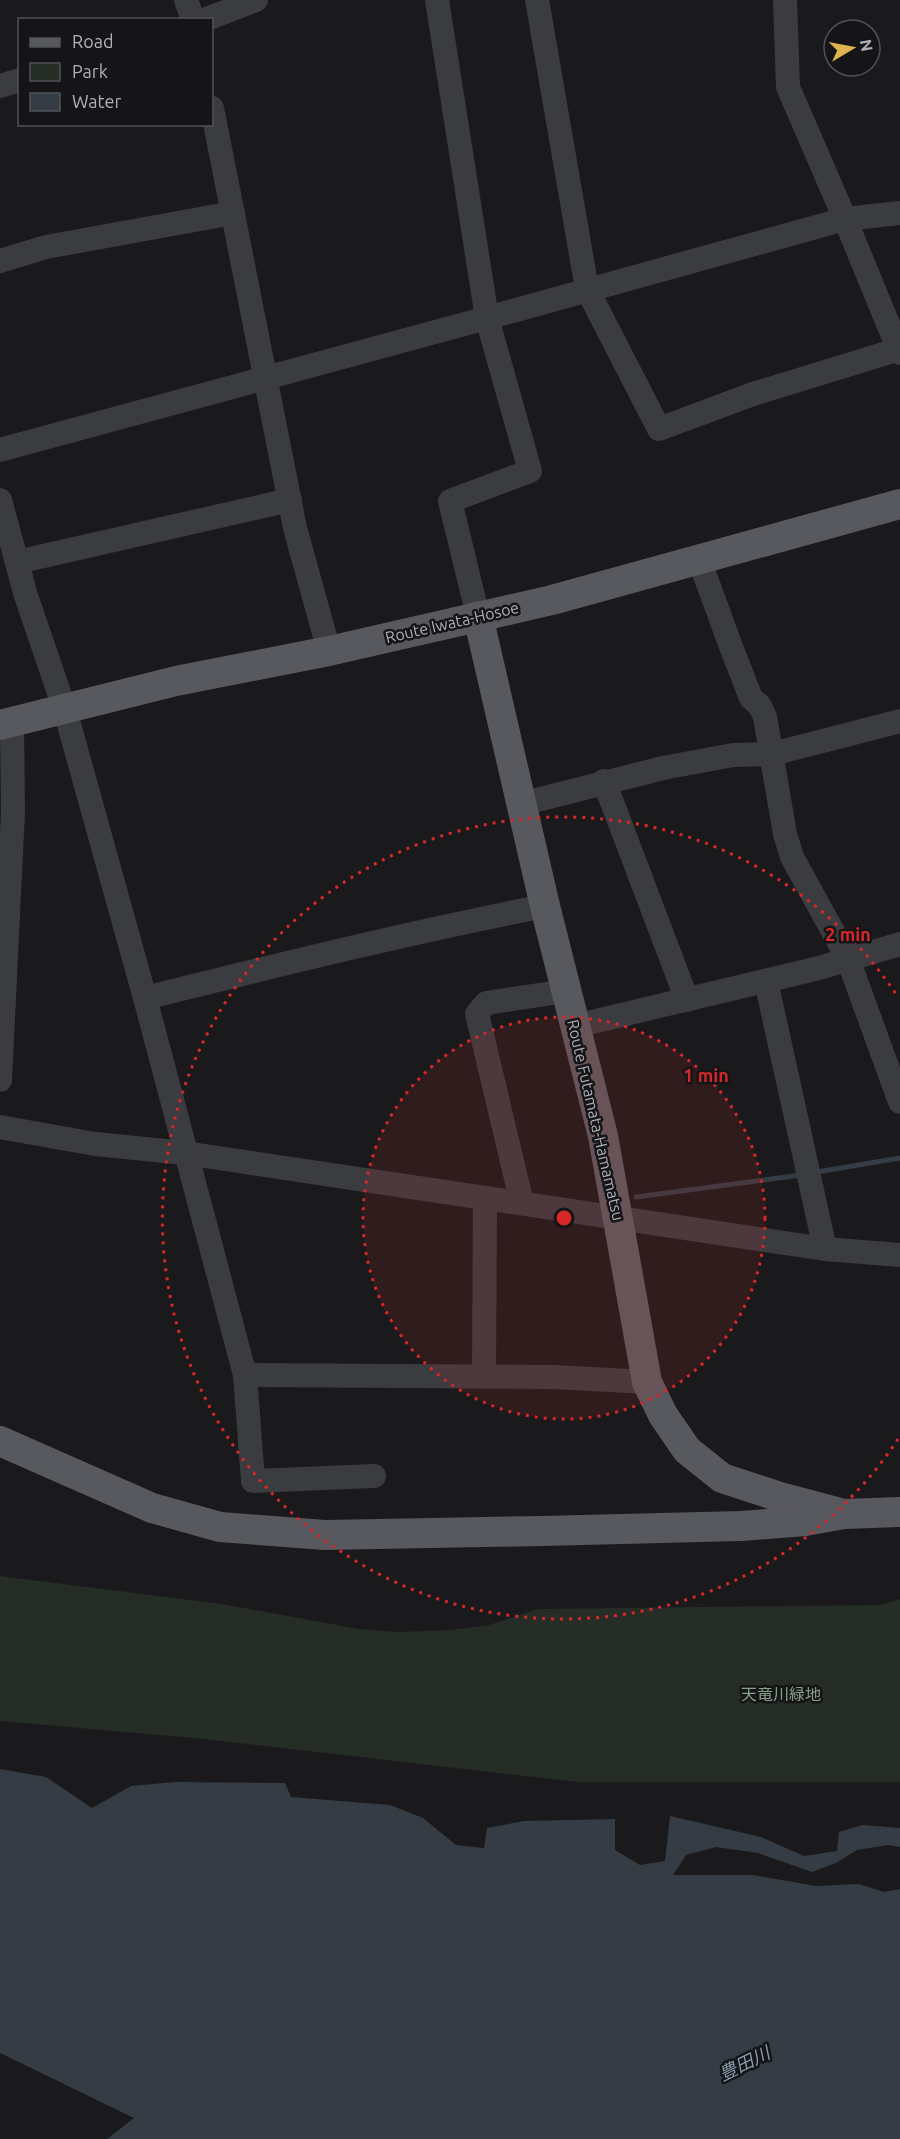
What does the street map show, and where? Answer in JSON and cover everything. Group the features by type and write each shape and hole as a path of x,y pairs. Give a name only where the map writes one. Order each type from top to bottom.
{"main road":[{"name":"Route Iwata-Hosoe","path":"6,723 176,681 329,651 552,600 900,504"},
{"name":"Route Futamata-Hamamatsu","path":"478,616 545,906 603,1136 647,1382 663,1415 687,1450 722,1478 780,1497 844,1514"},
{"name":"Route Futamata-Hamamatsu","path":"0,1441 152,1508 220,1527 325,1535 565,1531 741,1527 805,1521 844,1514 900,1512"}],"street":[{"path":"186,0 192,18"},
{"path":"209,18 256,0"},
{"path":"437,0 487,318 530,471 450,501 478,616"},
{"path":"537,0 587,289 659,429 753,394 899,350 788,87 785,0"},
{"path":"0,86 18,81"},
{"path":"213,113 295,528 329,651"},
{"path":"0,261 46,247 233,213"},
{"path":"0,450 845,219 900,213"},
{"path":"0,500 26,596 65,710 145,998 245,1375 253,1481 374,1476"},
{"path":"17,562 290,500"},
{"path":"699,560 747,687 765,717 785,834 792,857 848,959 900,1102"},
{"path":"521,804 604,781 663,768 733,755 772,754 900,721"},
{"path":"0,1080 13,812 6,723"},
{"path":"604,781 687,1000"},
{"path":"145,998 299,959 457,923 545,906"},
{"path":"575,1026 766,981 900,944"},
{"path":"766,981 825,1249"},
{"path":"522,1203 477,1014 486,1003 566,991"},
{"path":"0,1127 94,1144 185,1153 825,1249 900,1255"},
{"path":"484,1376 485,1198"},
{"path":"245,1375 554,1377 647,1382"}],"green space":[{"name":"天竜川緑地","path":"0,1576 222,1604 359,1629 398,1632 452,1630 489,1625 538,1609 880,1605 900,1599 900,1782 577,1782 205,1739 0,1721"}],"water":[{"name":"豊田川","path":"0,1769 46,1777 92,1808 131,1786 175,1782 285,1783 291,1797 390,1805 423,1818 456,1845 484,1848 487,1828 524,1821 615,1819 615,1850 640,1865 665,1861 670,1816 761,1837 804,1856 837,1851 839,1832 862,1825 900,1828 900,1847 888,1845 857,1850 836,1863 812,1872 758,1853 716,1847 686,1855 673,1875 753,1875 816,1886 859,1884 884,1892 900,1889 900,2139 107,2139 134,2118 0,2053"}],"waterway":[{"path":"817,1172 900,1158"},
{"path":"636,1197 801,1175"}]}
